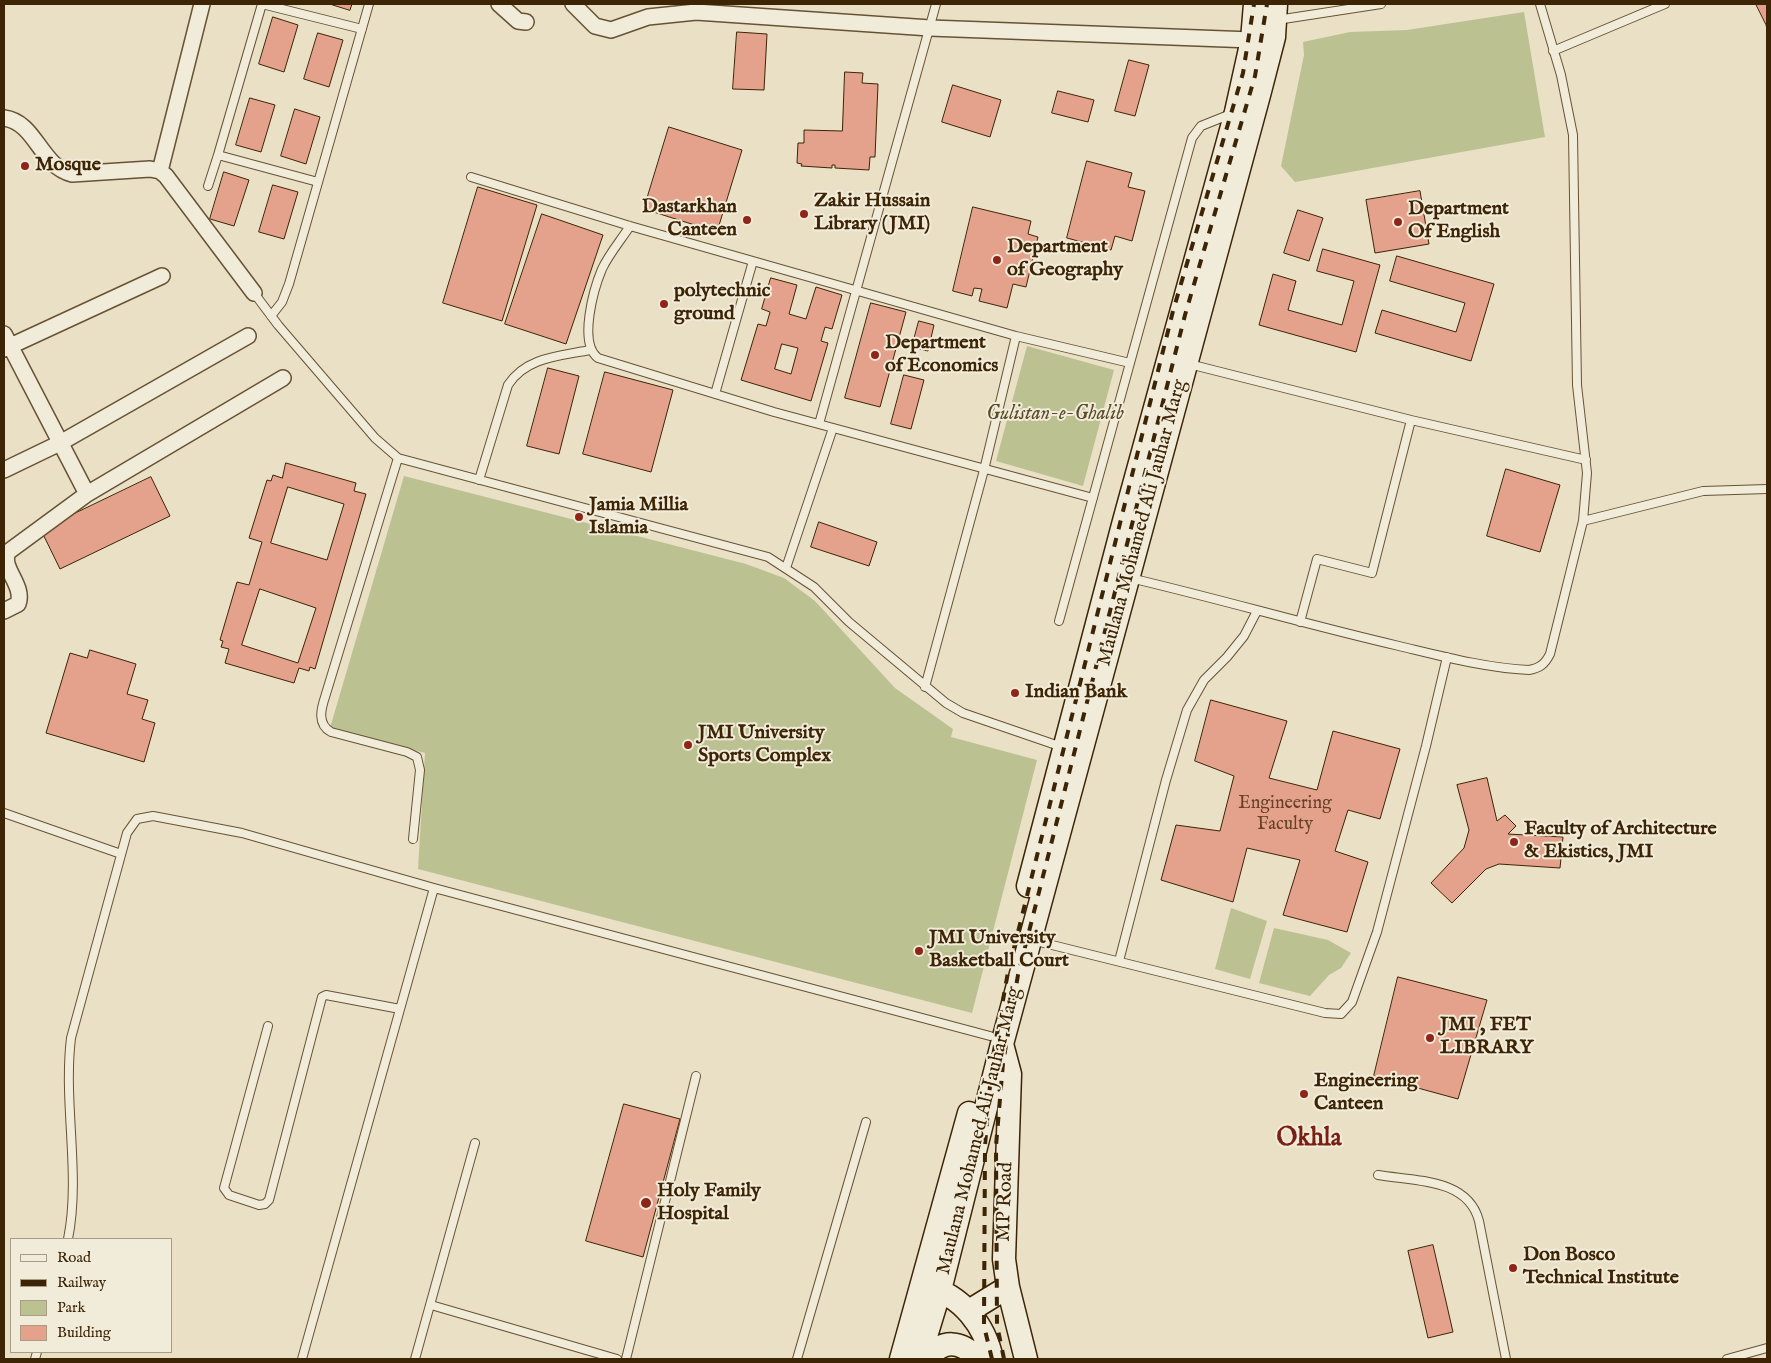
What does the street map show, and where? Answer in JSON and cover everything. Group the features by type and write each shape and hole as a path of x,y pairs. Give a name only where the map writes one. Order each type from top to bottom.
{"main road":[{"name":"Maulana Mohamed Ali Jauhar Marg","path":"993,1040 1030,940 1128,578 1154,446 1252,40 1255,4"},
{"name":"Maulana Mohamed Ali Jauhar Marg","path":"919,1359 930,1288 1064,748 1154,446 1186,363 1274,38 1276,12"},
{"name":"MP Road","path":"993,1040 1010,1074 1004,1259 1008,1287 1026,1359"},
{"path":"969,1311 1008,1287"},
{"name":"Maulana Mohamed Ali Jauhar Marg","path":"901,1359 930,1288"},
{"path":"930,1288 969,1311 988,1341 992,1359"},
{"path":"928,1359 934,1350 947,1344 963,1346 978,1359"}],"street":[{"path":"160,171 202,4"},
{"path":"499,4 518,21 526,22"},
{"path":"573,4 595,26 603,30 611,30 660,14 696,12 930,28 1252,40"},
{"path":"4,118 22,124 48,159 64,172 72,174 150,169 160,171 166,176 254,293"},
{"path":"87,494 6,343 162,276"},
{"path":"4,470 60,443 248,336"},
{"path":"4,612 18,604 20,593 5,561 6,553 87,494 283,378"}],"lane":[{"path":"208,186 262,4 362,29"},
{"path":"271,316 285,294 369,4"},
{"path":"818,424 936,4"},
{"path":"1276,12 1381,4"},
{"path":"1128,578 1199,594 1300,622 1447,657 1522,670 1534,669 1544,665 1550,654 1583,521 1587,484 1578,385 1573,136 1568,106 1540,4"},
{"path":"1552,51 1665,4"},
{"path":"1059,621 1192,138 1201,126 1236,112"},
{"path":"218,155 318,182"},
{"path":"470,177 630,226 1016,336 1130,363"},
{"path":"630,226 602,269 597,286 589,323 588,343 590,350 598,358 818,424 1093,498"},
{"path":"716,394 753,261"},
{"path":"254,293 271,316 375,438 398,458 750,550 768,557 814,587 849,622 946,703 963,713 1064,748"},
{"path":"925,687 984,470 1016,336"},
{"path":"479,480 508,385 513,377 528,365 590,350"},
{"path":"1186,363 1411,420 1586,460"},
{"path":"1300,622 1317,559 1372,573 1411,420"},
{"path":"786,568 833,428"},
{"path":"398,458 325,697 322,720 326,729 331,732 407,752 417,758 420,770 413,839"},
{"path":"1583,521 1703,491 1767,490"},
{"path":"1119,961 1166,780 1187,710 1204,680 1227,657 1244,636 1257,611"},
{"path":"1030,940 1326,1013 1336,1014 1347,1009 1352,1002 1379,922 1426,746 1447,657"},
{"path":"4,813 121,854"},
{"path":"68,1238 72,1206 68,1071 71,1038 127,833 137,819 146,816 158,816 242,833 434,888 993,1040"},
{"path":"302,1359 434,888"},
{"path":"268,1026 224,1188 229,1196 259,1205 266,1204 269,1200 322,997 326,995 400,1009"},
{"path":"626,1359 696,1076"},
{"path":"798,1359 866,1122"},
{"path":"415,1359 475,1142"},
{"path":"1378,1175 1441,1185 1461,1193 1472,1204 1479,1221 1506,1359"},
{"path":"431,1305 617,1359"},
{"path":"1728,1359 1767,1348"}],"green space":[{"path":"1524,12 1545,137 1295,182 1281,166 1304,55 1303,42 1350,32 1407,30"},
{"name":"Gulistan-e-Ghalib","path":"1027,346 1114,370 1083,486 996,461"},
{"name":"JMI University Sports Complex","path":"404,476 746,564 784,578 815,601 895,688 953,729 951,737 1037,760 972,1013 418,869 425,753 330,728"},
{"path":"1231,908 1267,921 1250,979 1215,969"},
{"path":"1274,928 1328,940 1351,953 1341,968 1329,975 1310,996 1259,983"}],"building":[{"path":"330,4 352,4 350,10"},
{"path":"1756,4 1767,4 1767,29 1766,25"},
{"path":"273,17 298,25 284,72 259,64"},
{"path":"737,32 767,34 764,90 733,89"},
{"path":"318,33 343,40 329,87 304,79"},
{"path":"1129,60 1149,65 1135,116 1115,111"},
{"path":"845,72 863,73 862,83 878,84 875,157 870,157 869,170 835,168 835,165 832,165 832,168 801,166 802,164 797,163 798,143 804,143 804,130 842,131"},
{"path":"953,85 1001,100 990,137 942,122"},
{"path":"1058,91 1094,100 1088,122 1052,113"},
{"path":"250,98 275,105 261,152 236,145"},
{"path":"295,109 320,117 306,164 281,156"},
{"path":"669,127 742,150 717,232 644,209"},
{"path":"1087,161 1132,173 1128,187 1145,191 1132,241 1115,236 1111,250 1067,238"},
{"path":"224,172 249,180 234,226 210,219"},
{"path":"273,185 298,192 284,239 259,232"},
{"path":"478,187 537,205 502,321 443,303"},
{"name":"Department Of English","path":"1420,191 1429,244 1375,253 1366,200"},
{"name":"Department of Geography","path":"973,207 1031,221 1028,234 1038,237 1026,287 1013,284 1007,308 979,301 982,289 974,288 972,296 953,291"},
{"path":"1298,210 1323,218 1309,261 1284,253"},
{"path":"542,214 603,235 566,344 505,324"},
{"path":"1323,249 1380,265 1356,352 1259,325 1273,274 1296,281 1288,310 1342,325 1354,281 1317,271"},
{"path":"1397,256 1494,284 1471,361 1375,333 1382,310 1456,332 1465,303 1390,281"},
{"path":"771,278 797,285 789,314 806,319 816,287 842,295 832,329 825,327 821,341 828,343 811,401 741,380 758,324 766,326 770,312 762,309","holes":["782,344 798,348 791,374 775,369"]},
{"name":"Department of Economics","path":"871,303 906,312 880,407 845,398"},
{"path":"919,321 934,325 928,351 912,347"},
{"path":"548,368 579,376 559,454 527,446"},
{"path":"605,372 673,390 651,472 583,454"},
{"path":"904,375 924,380 911,429 891,424"},
{"path":"286,463 356,483 354,491 366,494 315,669 310,667 309,671 299,668 294,683 225,663 229,649 221,647 223,641 220,640 237,582 249,585 262,542 249,538 267,480 271,481 273,475 282,478","holes":["288,487 344,504 327,560 271,543","260,589 316,608 298,663 242,645"]},
{"path":"1506,469 1560,485 1540,552 1487,536"},
{"path":"151,477 170,516 60,569 41,530"},
{"path":"819,522 877,542 869,566 811,547"},
{"path":"90,650 136,664 127,694 148,700 142,719 155,723 144,762 46,733 70,653 87,658"},
{"path":"1211,700 1287,721 1269,778 1317,790 1333,731 1400,749 1380,819 1348,810 1335,851 1368,862 1347,932 1283,915 1300,860 1247,848 1233,902 1161,880 1176,825 1220,831 1234,776 1195,761"},
{"name":"Faculty of Architecture & Ekistics, JMI","path":"1487,778 1497,821 1505,815 1516,826 1508,834 1563,837 1560,868 1499,864 1486,869 1452,903 1431,883 1464,848 1469,830 1457,785"},
{"name":"JMI , FET LIBRARY","path":"1398,977 1487,1000 1458,1099 1374,1076"},
{"path":"624,1104 680,1119 643,1257 586,1241"},
{"path":"1433,1245 1453,1332 1428,1338 1408,1251"}],"railway":[{"path":"992,1359 984,1326 985,1145 992,1062 1008,972 1173,311 1243,73 1254,4"},
{"path":"1004,1359 997,1325 996,1146 1003,1063 1018,975 1185,315 1255,76 1267,4"}],"place":[{"name":"Mosque","path":"25,166"},
{"name":"Zakir Hussain Library (JMI)","path":"804,214"},
{"name":"Dastarkhan Canteen","path":"747,220"},
{"name":"Department Of English","path":"1398,222"},
{"name":"Department of Geography","path":"997,260"},
{"name":"polytechnic ground","path":"664,304"},
{"name":"Department of Economics","path":"875,355"},
{"name":"Jamia Millia Islamia","path":"579,517"},
{"name":"Indian Bank","path":"1015,693"},
{"name":"JMI University Sports Complex","path":"688,745"},
{"name":"Faculty of Architecture & Ekistics, JMI","path":"1514,842"},
{"name":"JMI University Basketball Court","path":"919,951"},
{"name":"JMI , FET LIBRARY","path":"1430,1038"},
{"name":"Engineering Canteen","path":"1304,1094"},
{"name":"Holy Family Hospital","path":"646,1203"},
{"name":"Don Bosco Technical Institute","path":"1513,1268"}],"district":[{"name":"Okhla","path":"1309,1140"}]}
